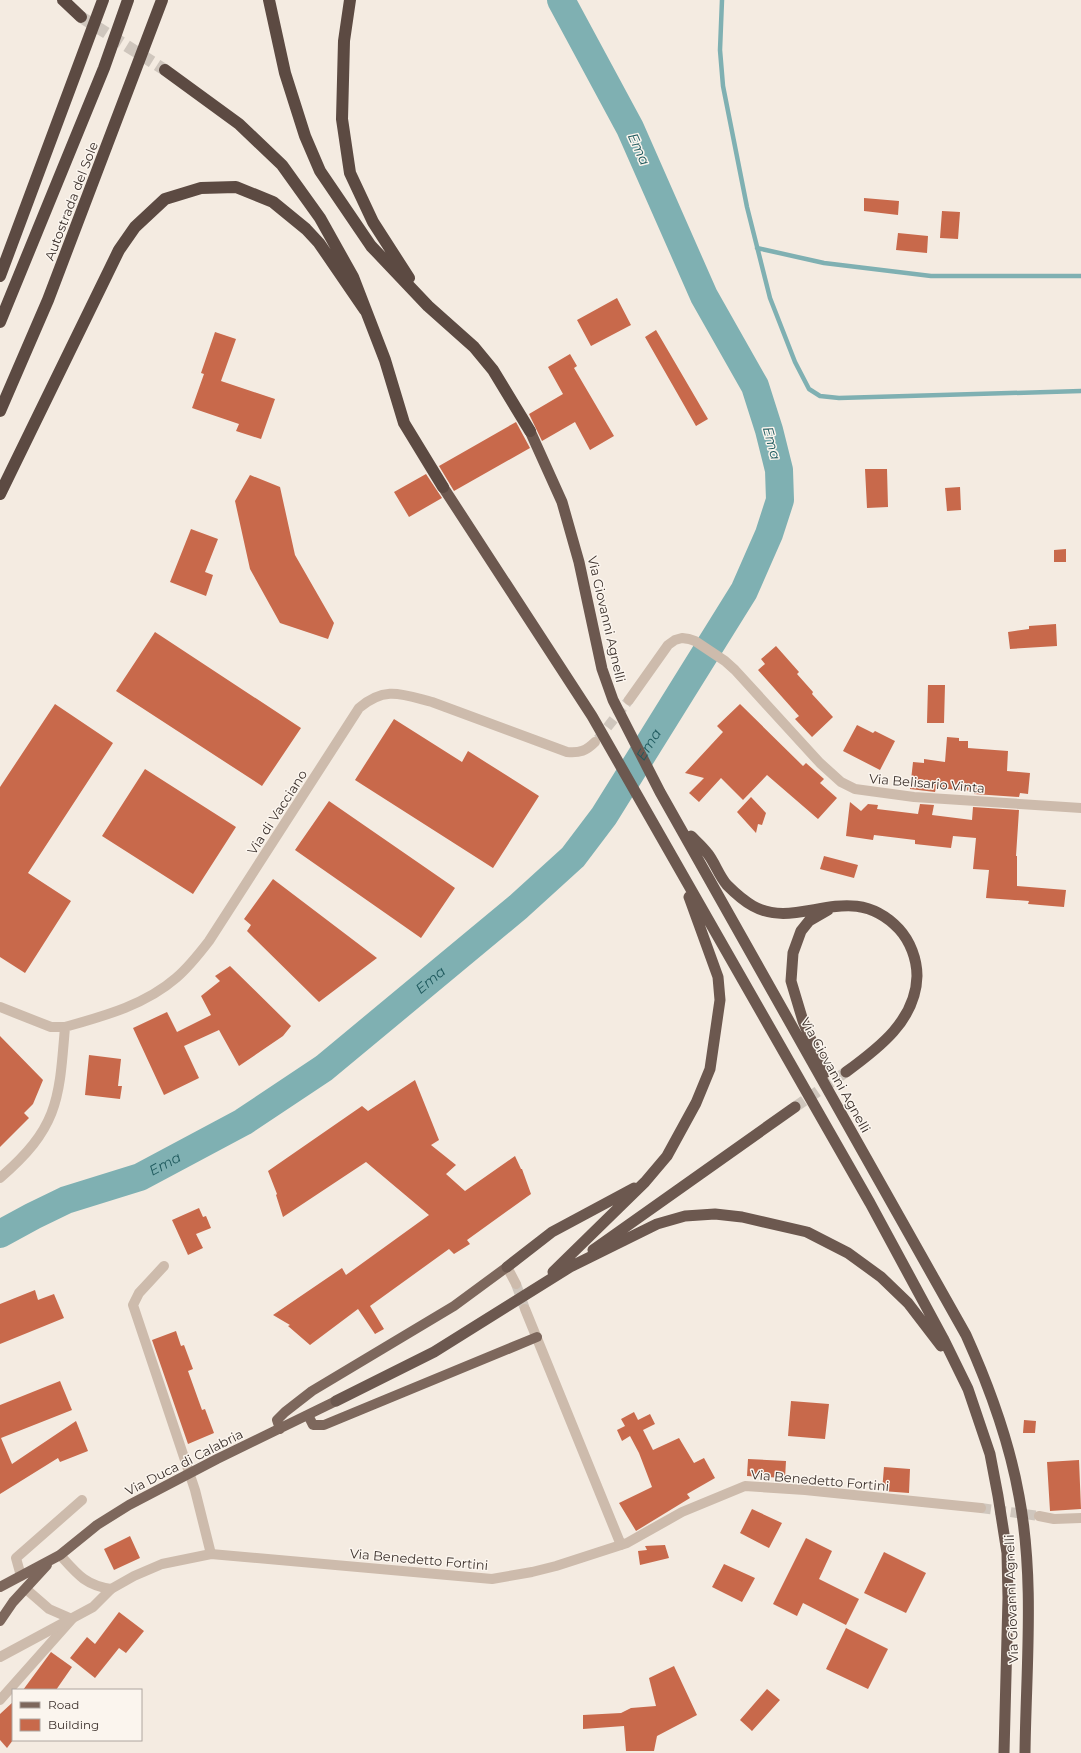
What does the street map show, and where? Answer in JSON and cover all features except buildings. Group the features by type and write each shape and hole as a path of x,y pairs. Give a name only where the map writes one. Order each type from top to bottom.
{"highway":[{"path":"63,0 81,17"},
{"path":"0,276 100,12 103,0"},
{"name":"Autostrada del Sole","path":"0,322 104,68 128,0"},
{"name":"Autostrada del Sole","path":"0,411 51,293 162,0"},
{"path":"268,0 285,73 305,136 320,171 371,246 428,306 474,347 493,370 530,431"},
{"path":"350,0 344,41 342,119 350,173 373,222 428,306"},
{"path":"165,70 239,124 282,166 320,218 353,277 385,360 404,423 443,487"},
{"path":"0,494 119,250 134,227 165,199 201,188 236,187 273,202 306,229 319,243 365,310"},
{"name":"Via Giovanni Agnelli","path":"530,431 562,502 579,562 602,669 613,700 660,792 807,1041 847,1124 966,1334 982,1369 1002,1426 1020,1496 1027,1556 1028,1636 1026,1753"},
{"name":"Via Giovanni Agnelli","path":"443,487 592,716 831,1133 943,1338 968,1389 990,1454 1007,1553 1008,1605 1004,1753"},
{"path":"677,821 707,853 727,885 754,906 781,913 838,905 852,905 873,910 893,922 907,939 915,960 917,971 917,982 914,996 907,1012 892,1035 873,1053 846,1072"},
{"path":"536,1288 645,1182 667,1156 696,1103 710,1069 720,1000 718,977 677,864"},
{"path":"807,1041 803,1021 791,981 793,954 801,931 809,921 838,905"},
{"path":"336,1401 434,1352 570,1267 617,1232 795,1107"},
{"path":"507,1267 552,1232 645,1182"},
{"path":"570,1267 656,1224 685,1216 716,1214 742,1217 807,1232 848,1253 881,1277 908,1303 936,1339 968,1389"}],"main road":[{"path":"280,1428 278,1420 281,1416 312,1391 454,1306 507,1267"},
{"path":"308,1415 313,1425 324,1425 537,1337"},
{"name":"Via Duca di Calabria","path":"0,1587 56,1557 98,1525 167,1484 336,1401"},
{"name":"Via Duca di Calabria","path":"0,1621 13,1602 56,1557"}],"street":[{"name":"Via Belisario Vinta","path":"629,700 668,646 675,640 682,638 695,641 725,661 735,670 820,763 841,782 855,789 914,797 1081,808"},
{"name":"Via di Vacciano","path":"0,1007 52,1027 65,1026 110,1014 156,993 176,978 192,963 209,941 359,708 377,695 398,694 432,702 567,752 579,753 586,750 595,742"},
{"path":"0,1178 30,1150 46,1127 53,1112 58,1097 65,1026"},
{"path":"164,1266 139,1293 133,1305 195,1490 211,1554"},
{"path":"507,1267 516,1284"},
{"path":"525,1309 621,1545"},
{"name":"Via Benedetto Fortini","path":"0,1657 72,1619 92,1606 111,1589 134,1576 162,1564 211,1554 492,1579 550,1568 627,1543 682,1512 745,1486 804,1490 981,1508"},
{"path":"21,1576 16,1558 82,1500"},
{"path":"1039,1516 1054,1518 1081,1518"},
{"path":"56,1557 85,1581 99,1587 111,1589"},
{"path":"26,1589 49,1609 72,1619"},
{"name":"Via Benedetto Fortini","path":"0,1700 72,1619"}],"waterway":[{"name":"Ema","path":"0,1234 66,1200 140,1177 243,1122 324,1068 518,907 573,857 604,816 744,591 769,534 780,500 779,470 769,430 755,386 704,296 630,128 561,0"},
{"path":"722,0 720,50 723,86 747,207 770,298 795,362 809,389 820,396 839,398 1081,391"},
{"path":"757,248 824,263 931,276 1081,276"}],"tunnel":[{"path":"81,17 165,70"},
{"path":"598,739 629,700"},
{"path":"795,1107 846,1072"},
{"path":"516,1284 525,1309"},
{"path":"981,1508 1039,1516"}]}
